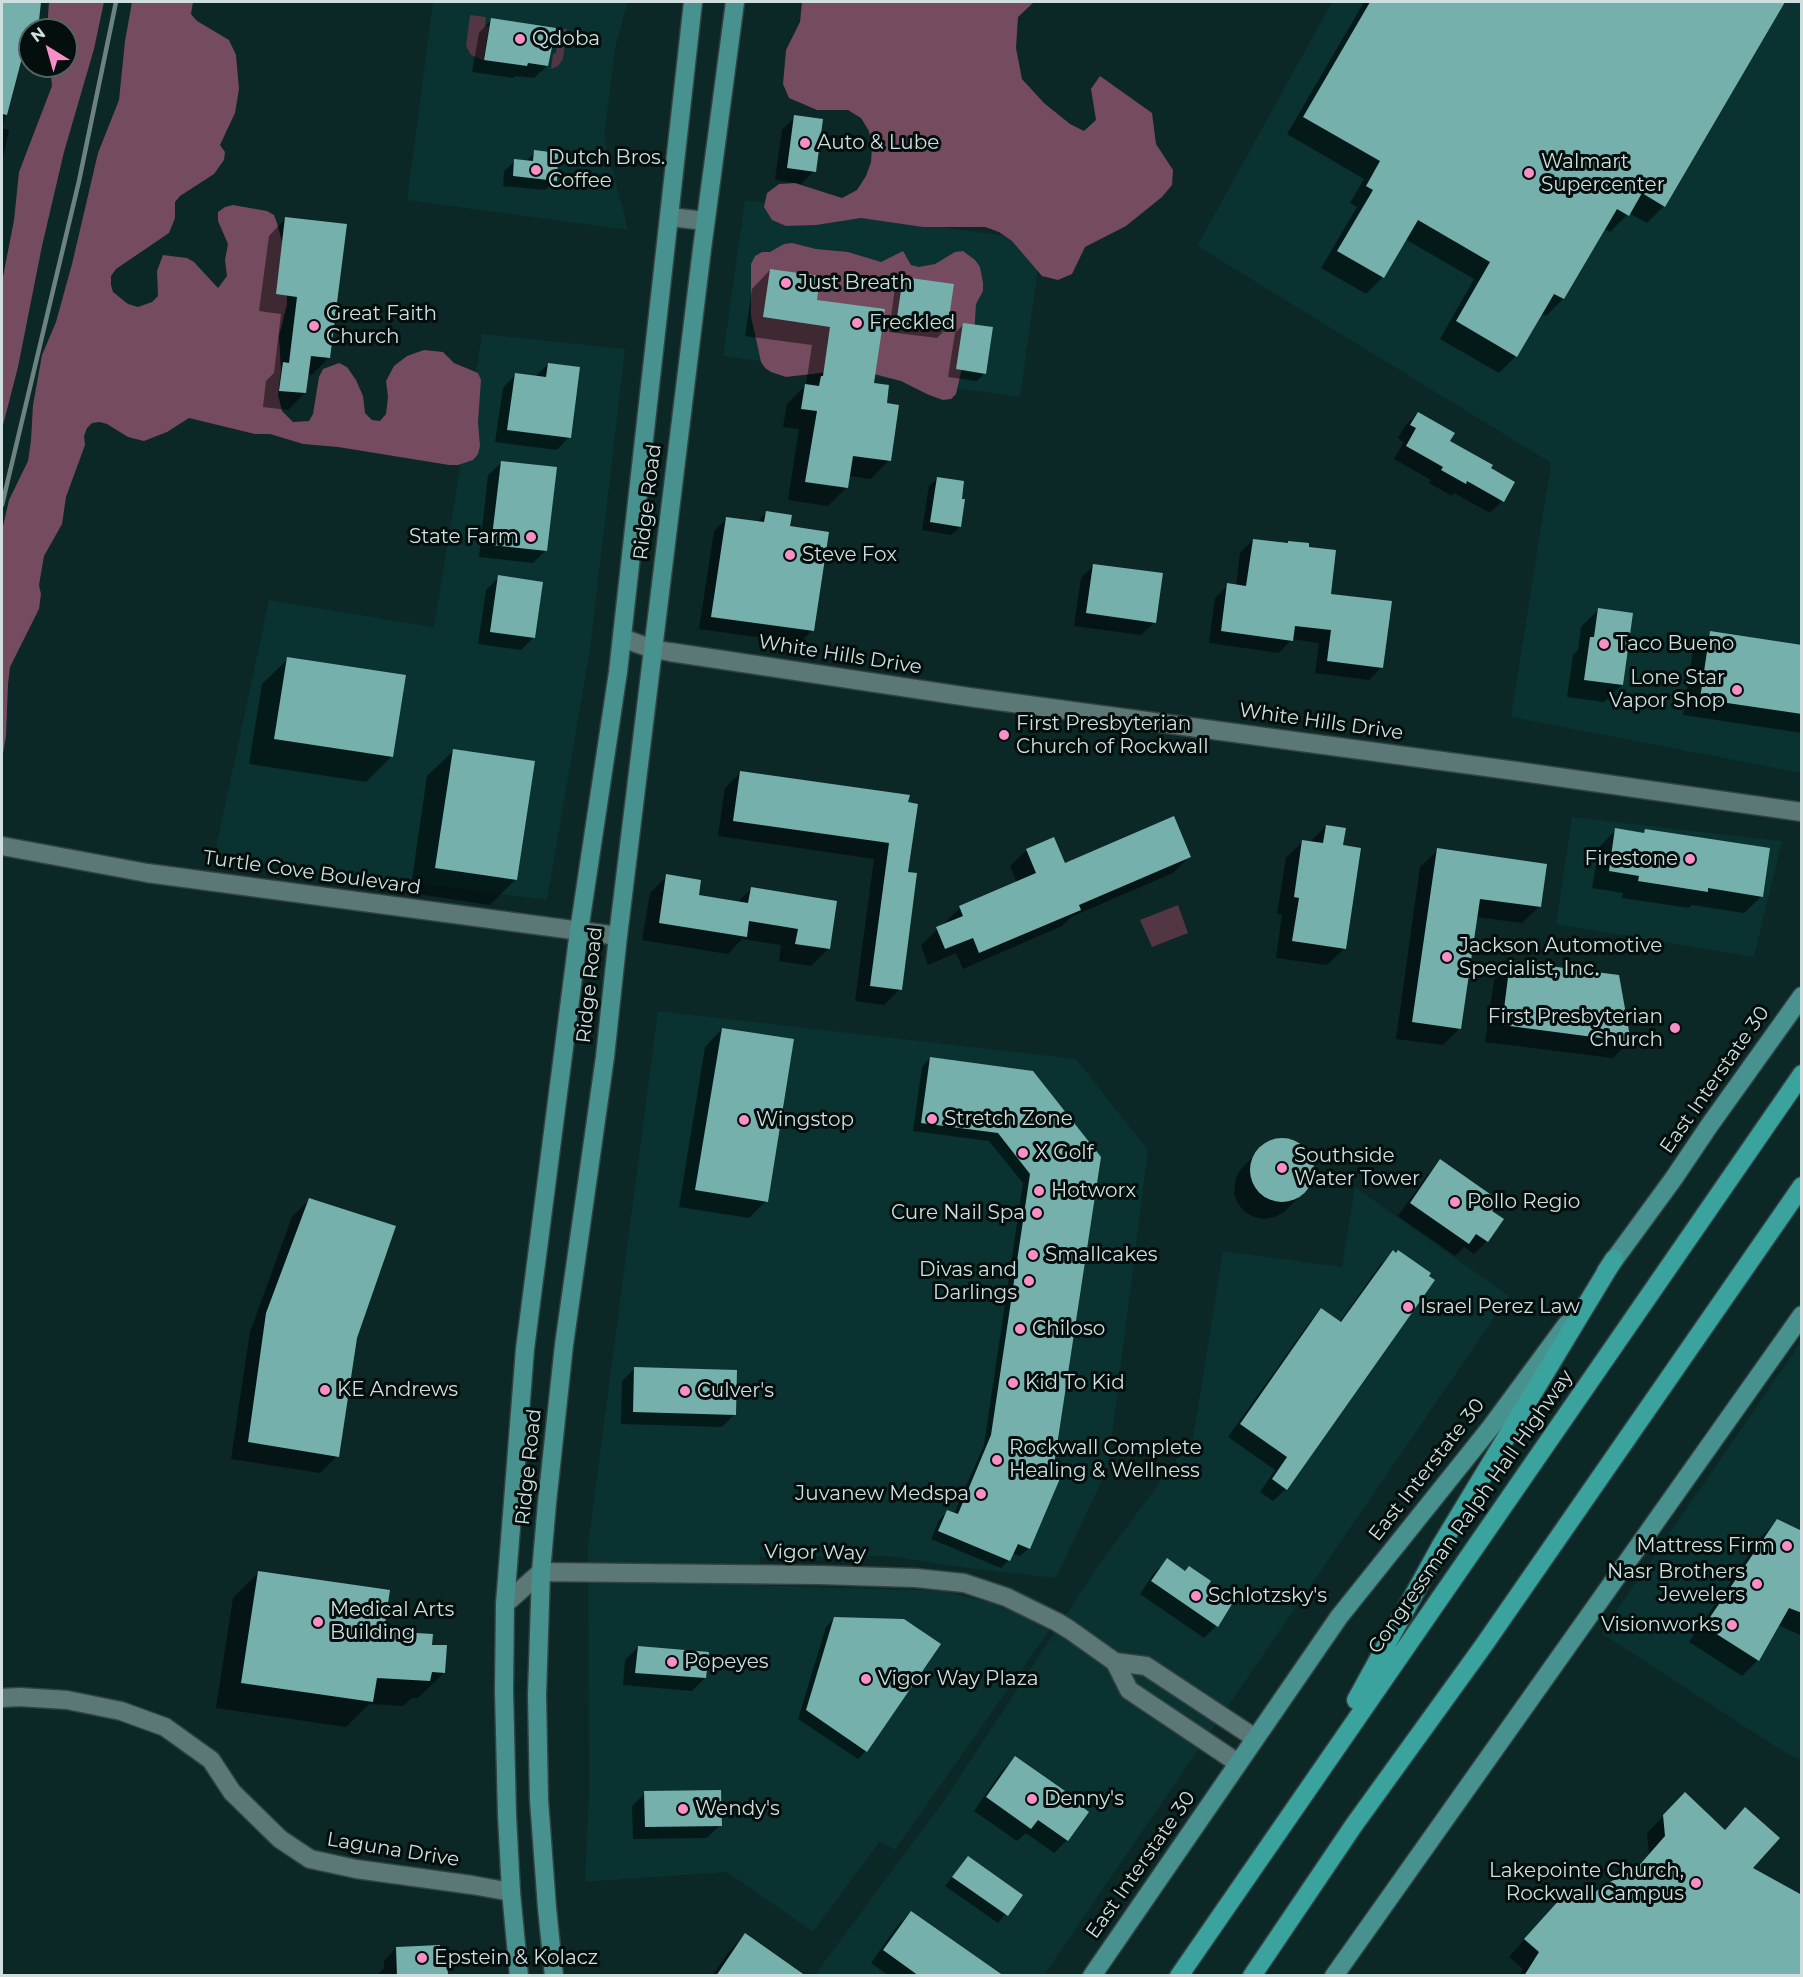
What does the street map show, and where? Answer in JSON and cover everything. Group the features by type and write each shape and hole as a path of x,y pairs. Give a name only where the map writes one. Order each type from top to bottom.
{"highway":[{"name":"Congressman Ralph Hall Highway","path":"1179,1976 1802,1074"},
{"path":"1252,1976 1354,1825 1484,1645 1802,1186"},
{"path":"1309,1786 1440,1546 1614,1259"}],"main road":[{"name":"Ridge Road","path":"519,1976 511,1892 504,1690 505,1604 525,1349 579,931 622,638 693,2"},
{"name":"Ridge Road","path":"554,1976 539,1800 537,1695 541,1572 547,1503 564,1345 605,1057 732,4"},
{"name":"East Interstate 30","path":"1092,1976 1339,1617 1491,1427 1674,1178 1708,1126 1802,996"},
{"path":"1334,1976 1802,1315"}],"street":[{"path":"670,217 705,221"},
{"name":"White Hills Drive","path":"622,638 653,649 969,697 1802,812"},
{"name":"Turtle Cove Boulevard","path":"2,846 147,873 618,936"},
{"path":"505,1604 541,1572"},
{"name":"Vigor Way","path":"541,1572 809,1575 916,1578 964,1583 1006,1597 1057,1622 1115,1662 1130,1690 1238,1762"},
{"name":"Vigor Way","path":"1115,1662 1146,1666 1255,1738"},
{"name":"Laguna Drive","path":"2,1698 67,1700 121,1711 165,1727 211,1760 232,1792 280,1839 310,1859 356,1869 511,1892"}],"shaded area":[{"path":"49,2 104,2 94,49 64,152 42,246 18,367 2,429 2,282 14,220 19,172 52,86 51,78 78,78 78,18 48,18"},
{"path":"132,2 193,2 191,14 197,21 229,40 236,55 239,89 235,113 220,145 225,152 224,160 214,174 180,196 175,202 175,218 169,233 116,269 111,276 113,292 128,304 138,307 152,302 158,296 157,271 163,255 187,258 194,262 218,288 227,276 225,260 228,244 218,221 218,212 233,205 267,211 274,215 286,257 287,304 279,336 281,370 278,395 282,411 293,422 309,421 313,414 319,377 323,369 339,363 347,367 356,380 363,396 365,413 372,420 380,421 386,414 388,397 386,381 394,366 407,356 424,350 443,352 454,363 478,373 481,380 478,422 480,446 473,460 458,465 449,465 338,447 303,444 270,434 255,434 189,418 167,432 144,441 128,437 107,424 92,423 84,436 85,445 66,497 62,524 44,556 39,585 41,594 39,609 10,667 6,736 2,760 3,526 9,500 28,461 33,405 42,355 56,322 98,153 119,100 125,41"},
{"path":"433,2 628,2 616,44 604,136 628,230 407,200"},
{"path":"802,2 1034,2 1018,17 1016,48 1022,79 1044,103 1070,124 1084,131 1096,120 1091,89 1100,76 1152,113 1156,144 1173,170 1172,185 1162,197 1126,226 1085,247 1072,274 1058,280 1042,276 1012,241 999,232 985,227 923,227 861,218 816,225 786,226 772,220 764,207 767,193 779,184 795,183 842,198 857,190 871,162 872,146 869,131 861,118 848,110 817,110 789,98 783,84 786,50 800,22"},
{"path":"1332,2 1801,2 1801,773 1511,717 1551,463 1197,246"},
{"path":"470,15 486,17 485,26 489,27 483,60 471,55 466,46"},
{"path":"560,28 567,29 563,59 558,66 551,69 553,54 556,53"},
{"path":"745,200 1042,241 1020,397 723,356"},
{"path":"792,243 816,249 848,252 881,262 903,251 911,265 919,267 935,264 955,252 963,251 975,260 980,267 983,291 976,304 973,352 961,372 956,394 951,399 943,400 901,381 855,369 786,377 765,368 761,362 751,316 751,264 755,256 762,252 770,252 784,244"},
{"path":"482,334 625,349 590,650 547,900 214,857 269,600 434,627"},
{"path":"1572,817 1782,841 1754,957 1556,924"},
{"path":"1178,905 1188,933 1152,947 1140,920"},
{"path":"658,1011 1076,1059 1148,1150 1108,1468 1056,1578 887,1556 760,1557 758,1585 944,1591 991,1603 1051,1628 895,1850 880,1841 813,1932 727,1872 585,1882 589,1792 588,1545"},
{"path":"1355,1187 1509,1296 1044,1975 814,1976 943,1802 1102,1560 1193,1438 1223,1251 1342,1267"},
{"path":"1801,1342 1801,1760 1787,1754 1601,1633"}],"building":[{"path":"2,2 41,2 39,18 18,18 18,73 7,115 2,114"},
{"name":"Walmart Supercenter","path":"1370,2 1785,2 1665,207 1642,193 1629,216 1617,209 1564,299 1554,294 1517,357 1456,321 1490,262 1418,220 1384,278 1337,251 1373,190 1366,186 1380,161 1303,117"},
{"name":"Qdoba","path":"491,18 556,28 548,66 528,63 527,66 484,60"},
{"name":"Auto & Lube","path":"794,115 823,119 816,172 787,168"},
{"name":"Dutch Bros. Coffee","path":"534,150 558,153 557,181 513,176 514,159 533,161"},
{"name":"Great Faith Church","path":"285,217 347,224 330,358 311,356 306,393 279,391 283,362 289,363 297,297 276,294"},
{"path":"770,269 820,276 817,300 885,309 874,383 889,385 887,403 899,405 891,461 853,456 848,488 805,482 817,411 801,409 805,384 819,386 821,376 823,376 830,327 763,317"},
{"path":"903,277 954,284 947,331 896,324"},
{"path":"963,323 993,327 986,374 956,369"},
{"path":"548,363 580,367 571,438 507,430 515,373 546,377"},
{"path":"1418,412 1455,433 1450,441 1493,465 1491,468 1515,482 1504,502 1467,481 1466,484 1441,470 1443,467 1406,446 1416,428 1410,425"},
{"path":"501,461 557,467 547,551 491,545"},
{"path":"937,477 964,481 962,499 965,499 961,527 930,522"},
{"path":"766,511 792,515 790,526 829,532 814,631 711,617 726,517 764,522"},
{"path":"1253,539 1309,543 1309,547 1336,550 1331,594 1392,601 1383,668 1327,661 1331,630 1295,626 1293,641 1221,631 1227,583 1246,586"},
{"path":"1093,564 1163,573 1156,623 1086,613"},
{"path":"498,575 543,582 535,638 490,632"},
{"name":"Taco Bueno","path":"1598,608 1633,613 1623,685 1584,680 1590,637 1594,637"},
{"path":"1710,631 1802,645 1802,714 1700,699"},
{"path":"287,657 406,675 393,757 274,739"},
{"path":"453,749 535,761 517,880 435,868"},
{"path":"740,771 910,795 908,802 918,804 908,872 917,873 902,990 870,986 889,843 733,821"},
{"path":"1174,816 1191,857 1079,905 1081,910 979,953 973,938 945,949 936,927 963,916 959,906 1036,873 1026,849 1054,837 1065,863"},
{"path":"1326,825 1346,828 1343,845 1361,848 1346,949 1292,941 1299,898 1294,897 1302,840 1323,843"},
{"name":"Firestone","path":"1615,828 1644,833 1645,829 1770,848 1763,897 1708,888 1708,892 1638,881 1639,876 1609,871"},
{"path":"1437,848 1547,864 1541,907 1480,899 1461,1029 1412,1022"},
{"path":"666,874 701,880 699,895 748,903 751,887 837,901 830,949 795,944 798,929 749,921 747,937 659,923"},
{"path":"1510,961 1619,975 1631,1042 1502,1025"},
{"path":"722,1028 794,1039 768,1202 695,1190"},
{"path":"930,1057 1033,1071 1101,1157 1054,1465 1064,1469 1030,1549 1018,1544 1010,1561 938,1531 947,1510 958,1514 991,1435 1030,1174 998,1133 921,1123"},
{"name":"Southside Water Tower","path":"1282,1138 1294,1140 1305,1147 1312,1158 1314,1170 1312,1182 1305,1193 1294,1200 1282,1202 1270,1200 1259,1193 1252,1182 1250,1170 1252,1158 1259,1147 1270,1140"},
{"name":"Pollo Regio","path":"1440,1159 1500,1201 1492,1211 1504,1219 1488,1242 1476,1234 1469,1244 1410,1203"},
{"path":"309,1198 396,1226 357,1338 339,1457 248,1442 266,1313"},
{"path":"1393,1250 1396,1253 1398,1250 1431,1273 1429,1276 1435,1280 1287,1490 1272,1479 1287,1457 1240,1424 1321,1308 1341,1322"},
{"name":"Culver's","path":"634,1367 737,1370 736,1415 633,1412"},
{"path":"1777,1519 1802,1531 1802,1613 1789,1608 1759,1661 1704,1626"},
{"name":"Schlotzsky's","path":"1167,1558 1185,1571 1189,1566 1211,1581 1207,1587 1232,1604 1218,1627 1151,1581"},
{"name":"Medical Arts Building","path":"258,1571 390,1590 384,1631 433,1634 432,1645 447,1645 445,1673 432,1672 430,1681 377,1678 373,1702 241,1683"},
{"name":"Vigor Way Plaza","path":"834,1617 904,1619 941,1644 867,1752 806,1710"},
{"name":"Popeyes","path":"638,1646 709,1652 706,1678 635,1673"},
{"name":"Denny's","path":"1015,1756 1078,1800 1076,1802 1089,1812 1068,1841 1038,1820 1031,1829 986,1797"},
{"name":"Wendy's","path":"721,1790 722,1826 645,1827 644,1791"},
{"name":"Lakepointe Church, Rockwall Campus","path":"1685,1792 1725,1830 1745,1807 1780,1838 1753,1868 1802,1895 1802,1976 1524,1976 1539,1952 1524,1939 1570,1888 1585,1899 1608,1883 1636,1869 1665,1836 1663,1815"},
{"path":"968,1856 1023,1895 1008,1916 952,1877"},
{"path":"911,1911 1004,1976 919,1976 883,1950"},
{"path":"745,1933 806,1976 716,1976"},
{"name":"Epstein & Kolacz","path":"440,1945 440,1954 447,1953 448,1976 397,1976 396,1947"}],"railway":[{"path":"2,505 79,181 116,2"}],"place":[{"name":"Qdoba","path":"520,39"},
{"name":"Auto & Lube","path":"805,143"},
{"name":"Dutch Bros. Coffee","path":"536,170"},
{"name":"Walmart Supercenter","path":"1529,173"},
{"name":"Just Breath","path":"786,283"},
{"name":"Freckled","path":"857,323"},
{"name":"Great Faith Church","path":"314,326"},
{"name":"State Farm","path":"531,537"},
{"name":"Steve Fox","path":"790,555"},
{"name":"Taco Bueno","path":"1604,644"},
{"name":"Lone Star Vapor Shop","path":"1737,690"},
{"name":"First Presbyterian Church of Rockwall","path":"1004,735"},
{"name":"Firestone","path":"1690,859"},
{"name":"Jackson Automotive Specialist, Inc.","path":"1447,957"},
{"name":"First Presbyterian Church","path":"1675,1028"},
{"name":"Stretch Zone","path":"932,1119"},
{"name":"Wingstop","path":"744,1120"},
{"name":"X Golf","path":"1023,1153"},
{"name":"Southside Water Tower","path":"1282,1168"},
{"name":"Hotworx","path":"1039,1191"},
{"name":"Pollo Regio","path":"1455,1202"},
{"name":"Cure Nail Spa","path":"1037,1213"},
{"name":"Smallcakes","path":"1033,1255"},
{"name":"Divas and Darlings","path":"1029,1281"},
{"name":"Israel Perez Law","path":"1408,1307"},
{"name":"Chiloso","path":"1020,1329"},
{"name":"Kid To Kid","path":"1013,1383"},
{"name":"KE Andrews","path":"325,1390"},
{"name":"Culver's","path":"685,1391"},
{"name":"Rockwall Complete Healing & Wellness","path":"997,1460"},
{"name":"Juvanew Medspa","path":"981,1494"},
{"name":"Mattress Firm","path":"1787,1546"},
{"name":"Nasr Brothers Jewelers","path":"1757,1584"},
{"name":"Schlotzsky's","path":"1196,1596"},
{"name":"Medical Arts Building","path":"318,1622"},
{"name":"Visionworks","path":"1732,1625"},
{"name":"Popeyes","path":"672,1662"},
{"name":"Vigor Way Plaza","path":"866,1679"},
{"name":"Denny's","path":"1032,1799"},
{"name":"Wendy's","path":"683,1809"},
{"name":"Lakepointe Church, Rockwall Campus","path":"1696,1883"},
{"name":"Epstein & Kolacz","path":"422,1958"}]}
